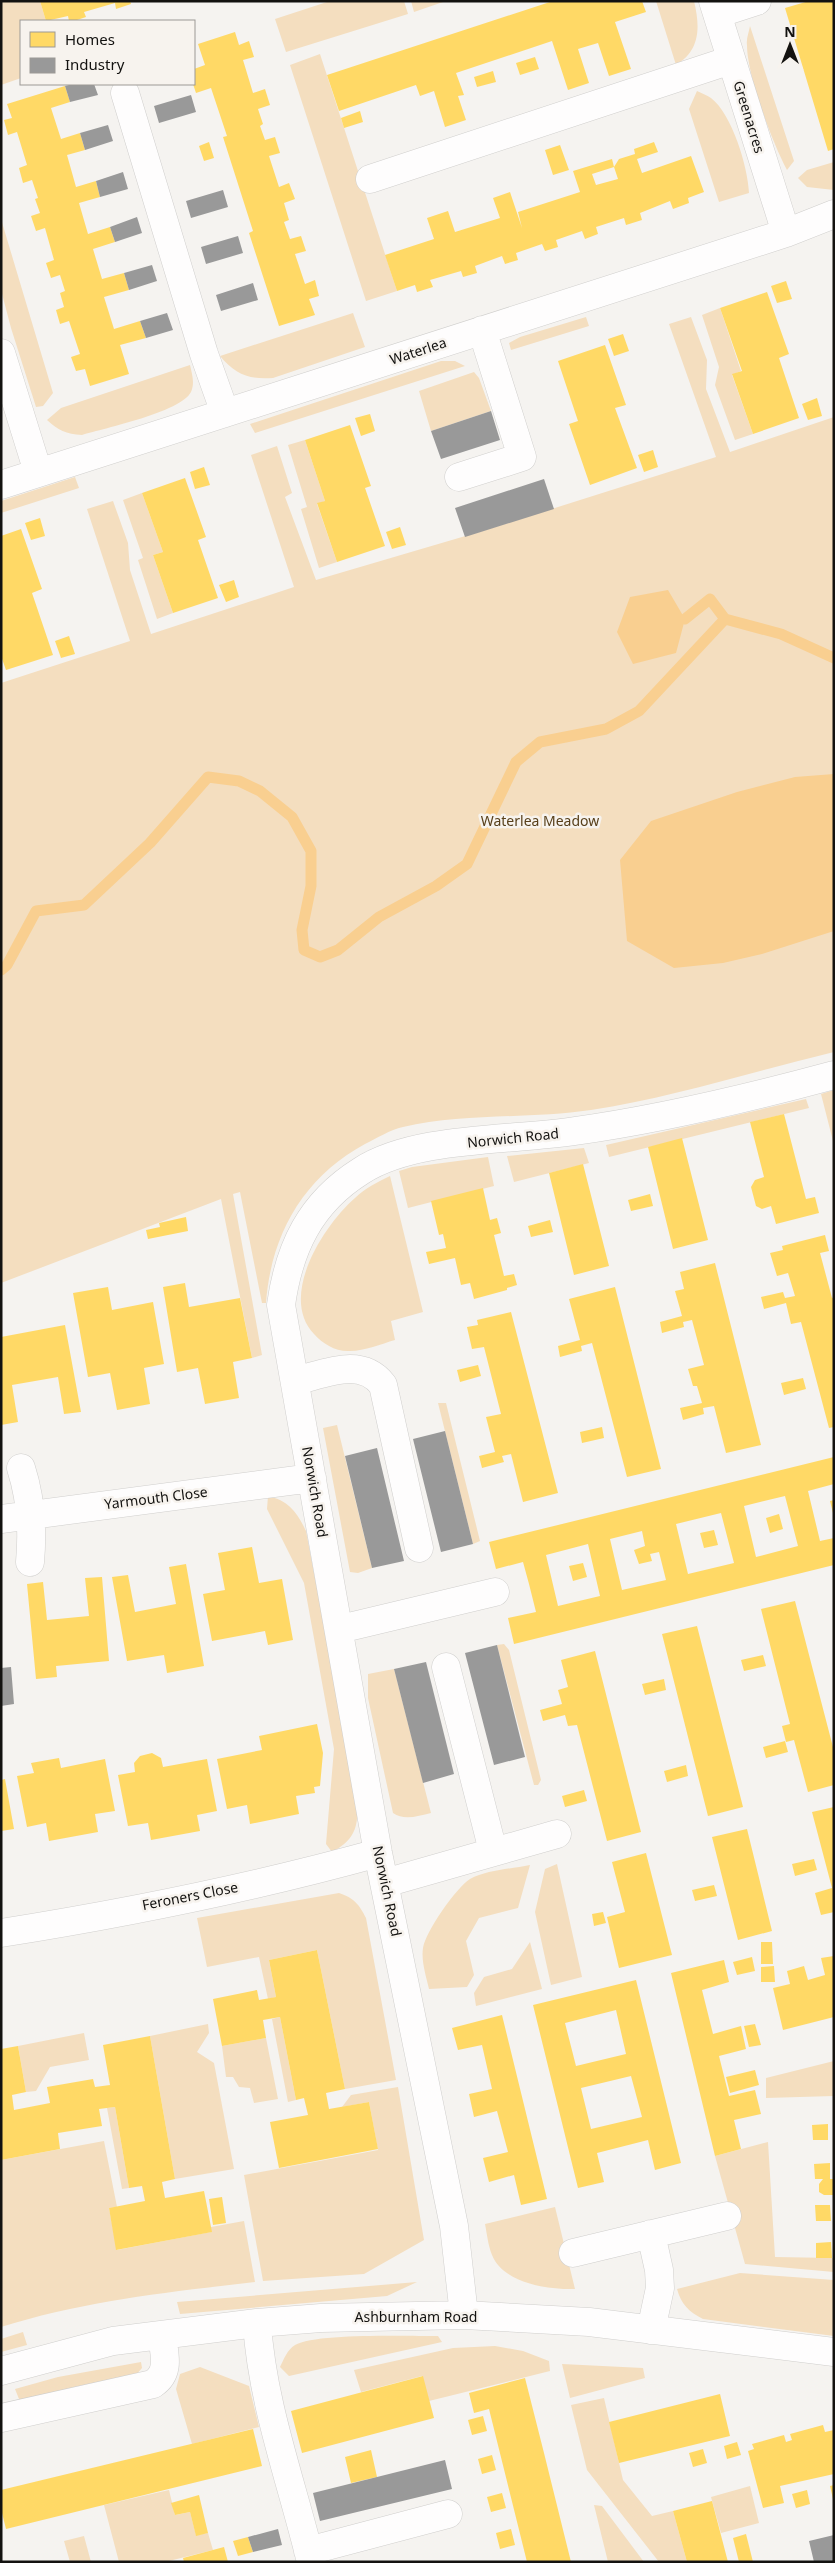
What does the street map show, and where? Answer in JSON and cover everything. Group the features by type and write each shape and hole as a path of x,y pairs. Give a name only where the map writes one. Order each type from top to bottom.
{"street":[{"path":"716,8 757,1"},
{"name":"Greenacres","path":"716,8 786,233"},
{"path":"370,179 731,60"},
{"path":"125,93 204,354 225,413"},
{"name":"Waterlea","path":"1,484 786,233 834,214"},
{"path":"459,477 522,457 482,330"},
{"path":"1,353 38,472"},
{"name":"Norwich Road","path":"464,2315 454,2226 386,1883 378,1853 340,1629 281,1305 289,1261 294,1246 322,1203 361,1170 389,1157 413,1150 613,1125 834,1075"},
{"path":"295,1381 352,1368 366,1370 376,1376 383,1385 419,1548"},
{"path":"21,1468 28,1491 31,1514 30,1562"},
{"name":"Yarmouth Close","path":"1,1519 312,1478"},
{"path":"340,1629 495,1592"},
{"path":"446,1667 493,1851"},
{"path":"386,1883 557,1834"},
{"name":"Feroners Close","path":"1,1933 187,1898 318,1870 378,1853"},
{"path":"573,2252 727,2216"},
{"path":"651,2234 659,2270 660,2288 651,2330"},
{"name":"Ashburnham Road","path":"1,2371 113,2341 257,2323 321,2318 464,2315 589,2322 834,2352"},
{"path":"257,2323 259,2354 265,2387 310,2556 448,2514"},
{"path":"1,2418 153,2384 163,2378 165,2370 162,2335"}],"green space":[{"path":"1,1 40,1 46,20 20,20 20,78 1,85"},
{"path":"330,1 404,1 408,14 286,52 275,19"},
{"path":"411,1 446,1 414,12"},
{"path":"656,1 694,1 698,28 697,37 690,52 676,65"},
{"path":"750,26 794,161 787,170 774,143 751,73 747,43"},
{"path":"320,54 397,291 366,301 290,65"},
{"path":"697,91 709,97 726,116 738,142 746,169 749,193 719,202 689,109"},
{"path":"834,162 834,190 807,187 798,178 807,170"},
{"path":"1,219 53,393 43,406 36,407 1,290"},
{"path":"720,308 741,371 732,375 753,434 735,440 715,385 719,367 702,315"},
{"path":"353,313 365,347 273,378 250,377 231,367 220,356"},
{"path":"586,317 589,326 511,350 509,343 520,337"},
{"name":"Waterlea Meadow","path":"691,317 707,360 706,389 730,452 834,417 834,1052 652,1099 621,1105 568,1113 449,1120 403,1127 388,1132 343,1157 324,1173 294,1210 283,1231 275,1254 269,1278 266,1303 262,1303 240,1192 233,1194 262,1355 252,1358 221,1199 1,1283 1,683 130,641 87,509 113,501 128,543 130,570 151,634 294,587 251,455 277,446 292,493 285,497 316,580 479,532 716,457 669,324"},
{"path":"441,361 455,361 465,366 255,433 250,424"},
{"path":"190,365 193,382 191,392 173,406 158,413 82,435 63,431 47,420 61,408"},
{"path":"474,372 479,378 491,411 431,431 419,391"},
{"path":"305,440 325,501 317,504 337,562 319,568 301,509 307,507 288,445"},
{"path":"75,477 79,488 1,513 1,501"},
{"path":"142,493 163,552 153,555 173,613 157,619 138,560 143,558 123,500"},
{"path":"834,1090 834,1145 821,1094"},
{"path":"806,1099 809,1108 609,1157 606,1145"},
{"path":"584,1148 589,1163 514,1182 507,1156"},
{"path":"488,1157 494,1186 408,1208 399,1171 412,1167"},
{"path":"390,1176 423,1312 391,1321 395,1340 356,1351 335,1349 314,1334 304,1318 301,1301 303,1281 309,1262 330,1225 343,1210 363,1191"},
{"path":"438,1403 446,1403 480,1541 473,1544"},
{"path":"337,1425 372,1568 358,1573 350,1572 323,1428"},
{"path":"268,1496 287,1504 299,1518 306,1531 356,1793 357,1820 355,1828 348,1841 332,1852 326,1844 334,1749 304,1583 267,1509"},
{"path":"504,1644 509,1650 541,1780 538,1785 534,1785 497,1645"},
{"path":"394,1669 431,1813 411,1817 402,1817 393,1813 368,1698 368,1674"},
{"path":"557,1864 582,1977 551,1985 535,1912 545,1869"},
{"path":"530,1865 518,1908 479,1918 466,1941 474,1975 467,1987 429,1989 423,1963 425,1941 435,1921 457,1891 470,1879 477,1876"},
{"path":"339,1893 356,1902 366,1918 396,2080 345,2089 317,1950 269,1960 276,1997 268,1999 259,1957 207,1967 197,1918"},
{"path":"530,1942 542,1989 476,2006 474,1993 484,1977 512,1969"},
{"path":"280,2017 296,2100 288,2102 272,2019"},
{"path":"208,2024 209,2033 197,2052 214,2063 234,2169 175,2179 150,2036"},
{"path":"84,2033 89,2060 50,2067 36,2091 26,2092 18,2046"},
{"path":"266,2038 278,2099 254,2103 250,2088 239,2087 233,2077 226,2077 222,2046"},
{"path":"834,2061 834,2096 766,2098 766,2078"},
{"path":"398,2087 424,2240 364,2274 263,2281 244,2175 378,2150 369,2102 342,2107 351,2095"},
{"path":"115,2107 129,2188 122,2189 107,2108"},
{"path":"104,2141 117,2207 109,2208 117,2250 211,2232 211,2227 244,2221 255,2282 127,2298 64,2310 1,2327 1,2160"},
{"path":"768,2142 775,2257 834,2258 834,2272 745,2264 715,2156"},
{"path":"555,2207 575,2289 540,2286 516,2278 498,2265 490,2247 485,2224"},
{"path":"740,2273 834,2280 834,2336 703,2319 686,2307 677,2289"},
{"path":"417,2282 387,2296 180,2314 177,2302"},
{"path":"23,2332 27,2345 1,2352 1,2339"},
{"path":"363,2336 438,2336 442,2342 289,2376 280,2367 290,2349 305,2341"},
{"path":"495,2346 523,2351 549,2361 550,2371 429,2401 422,2376 361,2392 354,2370 453,2348"},
{"path":"141,2362 142,2368 136,2375 74,2387 30,2400 19,2399 15,2389 58,2377"},
{"path":"562,2364 643,2368 645,2378 570,2398"},
{"path":"200,2367 249,2386 259,2427 192,2444 176,2389 180,2374"},
{"path":"604,2398 623,2480 652,2516 673,2511 687,2562 659,2562 587,2470 571,2405"},
{"path":"750,2486 759,2523 721,2533 711,2497"},
{"path":"169,2490 175,2515 190,2512 196,2535 208,2533 213,2550 165,2562 119,2562 104,2505"},
{"path":"594,2505 602,2506 644,2562 608,2562"},
{"path":"84,2536 91,2562 70,2562 64,2541"}],"shaded area":[{"path":"668,590 685,619 676,653 633,664 617,632 630,597"},
{"path":"834,774 834,931 762,954 723,963 674,968 627,941 620,860 651,821 737,792 795,777"}],"building: Homes":[{"path":"40,1 130,1 131,4 116,9 115,3 84,12 86,17 77,20 69,20 68,16 46,20"},
{"path":"553,1 642,1 646,12 615,22 631,69 609,76 598,43 578,49 589,83 568,90 552,41 456,73 464,95 458,96 466,120 445,127 434,91 420,96 416,85 339,111 327,75"},
{"path":"809,1 834,1 834,149 828,151 785,8"},
{"path":"235,32 239,45 249,41 254,57 243,60 253,93 265,89 270,105 258,109 263,124 260,126 265,140 275,137 280,153 269,156 279,187 289,183 295,199 284,203 289,220 284,222 290,239 301,236 306,251 295,254 305,284 315,280 319,296 309,299 315,315 279,326 249,233 253,231 223,137 227,136 211,88 196,93 193,85 195,85 195,69 205,65 198,44"},
{"path":"535,57 539,69 520,75 516,63"},
{"path":"493,71 496,82 477,87 474,77"},
{"path":"65,86 70,102 51,108 61,139 80,133 85,150 67,155 76,187 96,181 100,197 79,203 88,234 110,227 115,242 93,249 102,279 124,273 129,290 104,297 114,329 140,321 146,338 120,345 129,374 90,386 85,369 76,371 71,357 80,354 69,321 60,324 56,310 64,307 60,293 65,291 60,275 51,278 46,263 54,260 45,228 36,231 31,216 40,213 35,199 38,198 32,180 23,183 19,168 27,165 17,132 8,135 4,120 12,118 7,104"},
{"path":"360,111 363,122 344,128 341,118"},
{"path":"209,142 214,158 204,161 199,146"},
{"path":"654,142 658,152 637,159 642,173 691,156 704,192 688,198 689,203 673,209 670,201 640,213 642,220 626,225 624,218 596,227 598,234 585,239 582,231 556,240 558,247 545,251 542,244 516,253 518,260 505,264 502,256 475,266 477,273 463,277 461,271 430,280 433,287 417,292 415,285 397,291 385,255 434,239 427,218 448,211 455,232 500,218 493,198 510,192 522,228 518,212 580,192 573,171 612,159 614,167 619,159 635,154 634,149","holes":["614,167 618,179 596,185 592,174"]},
{"path":"560,145 569,170 553,175 545,150"},
{"path":"786,281 792,299 777,303 771,286"},
{"path":"767,292 789,354 779,358 799,418 753,434 732,374 742,371 720,308"},
{"path":"623,334 629,351 614,356 608,339"},
{"path":"605,345 626,405 615,408 637,468 590,485 569,424 578,421 558,361"},
{"path":"817,398 822,416 808,420 802,404"},
{"path":"370,414 375,431 361,436 355,418"},
{"path":"350,425 371,486 365,488 385,546 337,562 317,503 325,501 305,440"},
{"path":"653,450 658,467 644,472 638,455"},
{"path":"204,467 210,485 195,489 190,472"},
{"path":"185,478 206,537 198,540 218,598 173,613 153,555 163,552 142,493"},
{"path":"40,518 45,536 31,540 25,523"},
{"path":"400,527 406,545 392,549 386,532"},
{"path":"21,529 42,589 32,593 53,655 6,670 1,656 1,536"},
{"path":"234,580 239,597 226,602 219,585"},
{"path":"69,636 75,654 61,658 55,641"},
{"path":"784,1114 806,1199 815,1197 819,1213 776,1224 771,1206 762,1209 756,1206 751,1187 755,1180 764,1177 750,1122"},
{"path":"682,1138 708,1240 673,1249 648,1147"},
{"path":"583,1164 609,1266 574,1275 549,1173"},
{"path":"483,1188 490,1220 497,1218 501,1233 494,1235 504,1276 514,1274 517,1285 507,1288 507,1290 474,1299 470,1283 461,1285 455,1258 429,1264 426,1252 446,1248 443,1234 439,1235 431,1201"},
{"path":"650,1194 653,1206 631,1211 628,1200"},
{"path":"186,1217 188,1231 148,1239 146,1230 160,1227 159,1223"},
{"path":"550,1220 553,1232 531,1237 528,1226"},
{"path":"825,1235 829,1251 820,1253 832,1298 834,1297 834,1427 829,1428 801,1322 791,1324 786,1303 764,1309 761,1297 783,1292 785,1298 795,1296 788,1273 777,1276 770,1253 783,1250 782,1246"},
{"path":"715,1263 761,1445 726,1453 714,1406 703,1408 704,1414 683,1420 680,1408 702,1403 697,1386 693,1386 688,1369 704,1365 692,1320 683,1322 684,1327 662,1333 660,1322 682,1316 675,1291 684,1289 680,1272"},
{"path":"185,1283 189,1307 240,1298 252,1358 233,1362 239,1398 205,1404 198,1368 177,1372 163,1287"},
{"path":"108,1287 112,1310 153,1302 164,1364 144,1368 150,1404 117,1410 110,1373 88,1377 73,1293"},
{"path":"615,1287 661,1469 627,1477 592,1343 581,1346 582,1351 560,1357 558,1346 580,1340 569,1299"},
{"path":"511,1312 558,1493 523,1502 511,1454 502,1456 504,1462 482,1468 479,1456 495,1452 486,1417 501,1414 484,1347 472,1349 467,1327 478,1325 477,1320"},
{"path":"65,1325 81,1412 64,1414 58,1377 12,1385 18,1422 1,1425 1,1337"},
{"path":"478,1365 481,1376 460,1382 457,1370"},
{"path":"803,1378 806,1389 784,1395 781,1383"},
{"path":"602,1427 604,1438 582,1443 580,1432"},
{"path":"834,1457 834,1484 808,1491 820,1541 834,1538 834,1565 514,1644 508,1618 536,1612 523,1562 496,1569 489,1542","holes":["785,1496 798,1546 756,1557 744,1506","721,1513 734,1563 688,1574 676,1524","642,1531 645,1546 634,1550 639,1564 652,1561 650,1554 659,1552 666,1580 622,1590 610,1539","588,1544 600,1596 558,1606 546,1555"]},
{"path":"834,1500 834,1513 833,1513 830,1501"},
{"path":"779,1514 783,1529 770,1533 766,1518"},
{"path":"714,1530 718,1545 704,1548 700,1533"},
{"path":"252,1547 259,1583 282,1579 293,1640 268,1645 265,1631 212,1641 203,1594 225,1590 218,1553"},
{"path":"583,1563 587,1577 573,1581 569,1566"},
{"path":"186,1564 204,1666 167,1673 164,1655 127,1661 112,1577 128,1575 135,1612 176,1604 169,1567"},
{"path":"102,1577 109,1661 56,1666 57,1677 36,1679 27,1584 43,1582 47,1620 89,1616 85,1578"},
{"path":"795,1601 834,1751 834,1785 808,1792 794,1740 786,1742 782,1726 790,1724 761,1609"},
{"path":"697,1626 743,1807 708,1816 662,1634"},
{"path":"595,1651 641,1832 607,1841 577,1725 568,1726 565,1715 543,1721 540,1710 562,1704 558,1690 568,1687 561,1660"},
{"path":"763,1655 766,1666 744,1671 741,1660"},
{"path":"664,1679 666,1690 645,1695 642,1684"},
{"path":"317,1724 323,1753 320,1786 314,1787 315,1793 296,1796 299,1814 250,1824 247,1805 227,1809 217,1759 262,1750 259,1736"},
{"path":"785,1741 788,1752 766,1758 763,1747"},
{"path":"152,1753 161,1758 163,1767 207,1759 217,1811 197,1815 200,1831 151,1840 148,1823 128,1826 118,1775 135,1772 134,1763 140,1756"},
{"path":"59,1758 61,1768 105,1759 115,1811 95,1814 98,1832 49,1841 46,1823 27,1827 17,1776 34,1773 31,1763"},
{"path":"686,1765 688,1776 667,1782 664,1771"},
{"path":"5,1779 14,1829 1,1831 1,1780"},
{"path":"584,1790 587,1801 565,1807 562,1796"},
{"path":"834,1807 834,1912 821,1915 815,1893 832,1888 812,1812"},
{"path":"747,1829 772,1931 738,1940 712,1837"},
{"path":"646,1853 672,1955 619,1968 607,1917 625,1912 612,1862"},
{"path":"814,1859 817,1870 795,1876 792,1864"},
{"path":"714,1885 717,1896 695,1901 692,1890"},
{"path":"603,1912 606,1923 594,1926 592,1914"},
{"path":"761,1942 772,1942 773,1964 761,1964"},
{"path":"317,1950 345,2089 326,2093 329,2109 369,2102 378,2149 279,2168 270,2122 308,2115 304,2098 296,2100 280,2017 263,2020 266,2038 222,2046 213,1999 257,1990 259,2000 276,1997 269,1960"},
{"path":"834,1956 834,2017 783,2030 773,1988 790,1984 787,1971 804,1966 808,1980 825,1975 821,1958"},
{"path":"752,1957 755,1971 737,1975 733,1962"},
{"path":"724,1960 729,1982 702,1990 713,2034 741,2026 746,2049 719,2056 729,2096 755,2090 761,2114 734,2120 741,2149 715,2156 671,1973"},
{"path":"774,1966 775,1982 761,1982 761,1967"},
{"path":"636,1980 681,2163 655,2170 648,2140 597,2153 604,2182 578,2188 533,2005","holes":["616,2010 626,2054 576,2066 565,2023","631,2076 642,2117 591,2129 581,2088"]},
{"path":"502,2015 547,2199 521,2205 514,2175 489,2182 483,2158 508,2152 497,2111 474,2117 469,2094 492,2089 482,2045 458,2050 452,2028"},
{"path":"755,2024 761,2045 749,2047 744,2026"},
{"path":"150,2036 175,2179 162,2182 165,2198 204,2191 212,2232 116,2250 109,2208 145,2201 142,2186 129,2188 115,2107 99,2109 102,2126 58,2133 60,2149 1,2160 1,2049 18,2046 26,2092 12,2095 14,2110 50,2103 47,2087 93,2079 95,2087 110,2085 103,2045"},
{"path":"755,2070 759,2085 730,2093 726,2077"},
{"path":"828,2124 828,2140 813,2140 812,2125"},
{"path":"830,2163 830,2179 834,2179 834,2195 824,2195 819,2192 819,2184 823,2179 815,2179 814,2164"},
{"path":"222,2197 226,2223 213,2225 209,2199"},
{"path":"815,2205 830,2205 831,2221 816,2221"},
{"path":"831,2242 832,2258 816,2258 816,2243"},
{"path":"423,2376 434,2418 302,2453 291,2411"},
{"path":"525,2378 571,2562 527,2562 489,2409 474,2413 469,2393"},
{"path":"720,2394 730,2436 619,2463 609,2422"},
{"path":"483,2416 487,2431 472,2435 468,2420"},
{"path":"823,2425 825,2432 834,2430 834,2474 780,2486 784,2503 763,2508 748,2451 754,2449 752,2444 784,2435 786,2442 792,2440 790,2434"},
{"path":"253,2429 262,2466 6,2529 1,2509 1,2490"},
{"path":"737,2442 741,2455 727,2459 724,2446"},
{"path":"703,2449 707,2463 693,2467 689,2453"},
{"path":"371,2450 377,2477 351,2483 345,2457"},
{"path":"492,2455 496,2470 482,2474 478,2459"},
{"path":"834,2485 834,2499 833,2499 830,2486"},
{"path":"807,2490 810,2504 796,2508 792,2494"},
{"path":"502,2493 506,2508 491,2512 487,2497"},
{"path":"199,2495 208,2533 196,2536 190,2512 175,2515 171,2503"},
{"path":"712,2501 728,2562 687,2562 673,2511"},
{"path":"511,2529 515,2545 500,2549 496,2533"},
{"path":"746,2534 753,2562 739,2562 733,2538"},
{"path":"248,2537 253,2552 238,2556 233,2541"},
{"path":"224,2547 228,2562 184,2562 183,2558"}],"building: Industry":[{"path":"94,85 98,95 70,102 65,86"},
{"path":"191,95 196,112 159,123 154,106"},
{"path":"108,125 113,141 85,150 80,133"},
{"path":"123,172 128,189 100,197 96,181"},
{"path":"223,190 228,207 191,218 186,201"},
{"path":"137,217 142,233 115,242 110,227"},
{"path":"238,236 243,253 206,264 201,247"},
{"path":"152,265 157,281 129,290 124,273"},
{"path":"253,283 258,300 221,311 216,295"},
{"path":"167,313 173,330 146,338 140,321"},
{"path":"491,411 500,440 441,459 431,431"},
{"path":"544,479 554,509 465,537 455,508"},
{"path":"445,1431 473,1544 441,1552 413,1439"},
{"path":"377,1448 404,1561 372,1568 345,1456"},
{"path":"497,1645 525,1757 494,1765 465,1653"},
{"path":"426,1662 454,1774 423,1783 394,1669"},
{"path":"11,1667 14,1704 1,1706 1,1668"},
{"path":"445,2460 452,2489 320,2521 313,2493"},
{"path":"278,2529 282,2545 253,2552 248,2537"},
{"path":"834,2535 834,2562 814,2562 809,2541"}],"waterway":[{"path":"685,619 710,599 725,619 781,634 834,658"},
{"path":"1,970 7,965 36,911 84,905 150,843 208,777 239,781 260,791 292,817 311,851 311,886 302,930 304,950 320,957 338,950 379,917 436,886 467,864 516,762 540,742 606,729 639,711 725,619"}]}
